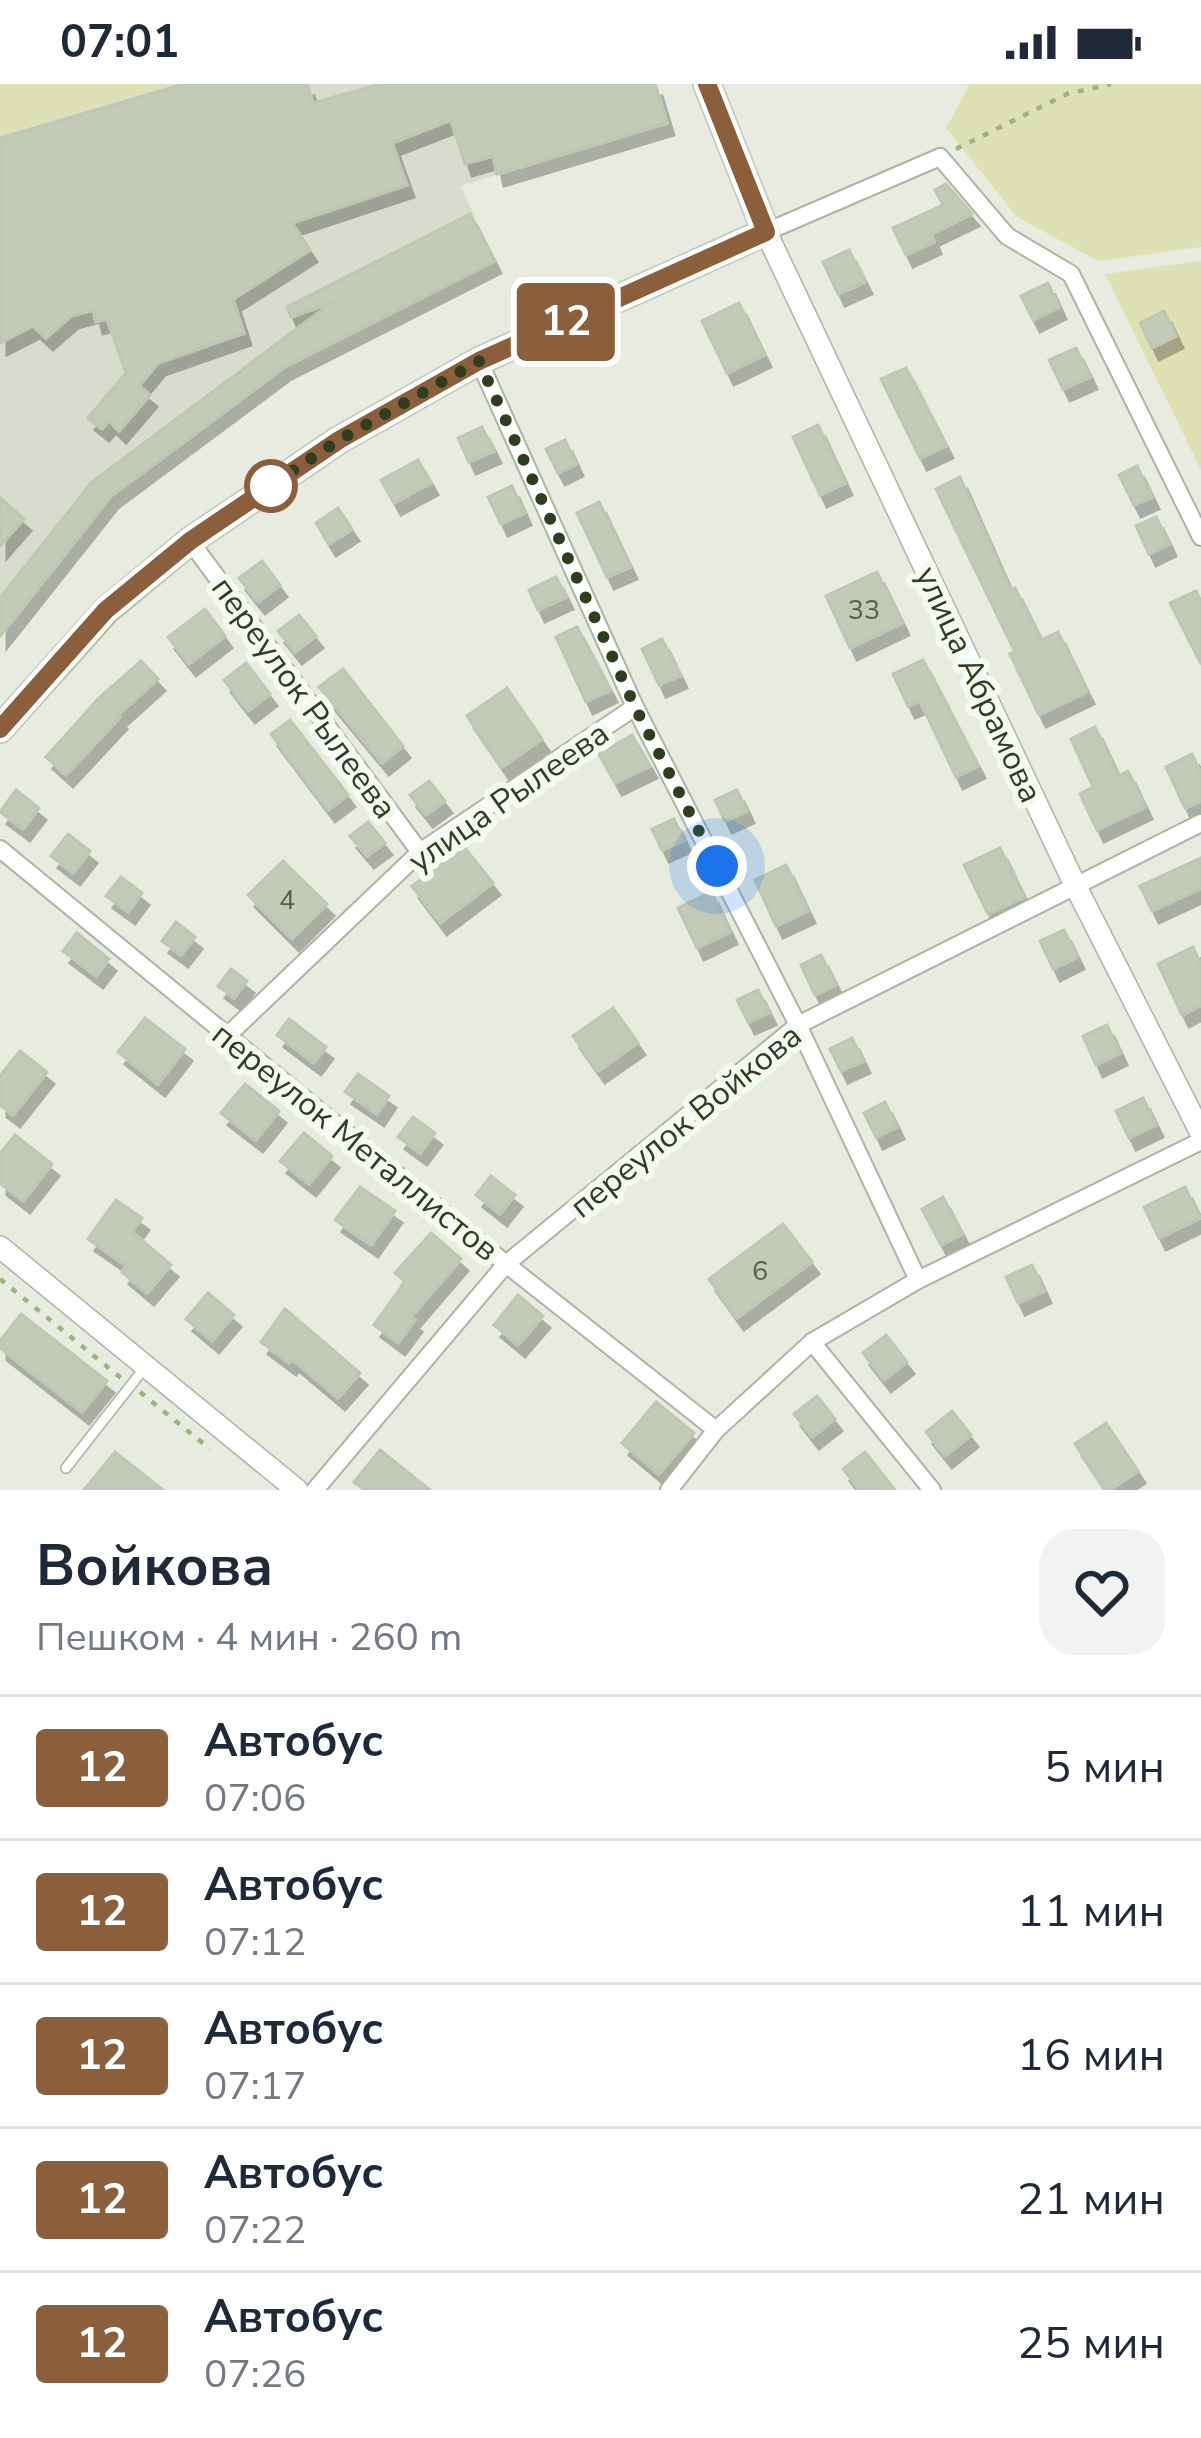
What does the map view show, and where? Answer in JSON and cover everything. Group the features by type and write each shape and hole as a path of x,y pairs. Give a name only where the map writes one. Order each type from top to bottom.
{"main road":[{"path":"0,729 106,610 190,541 339,440 479,361 766,232 707,84"}],"street":[{"path":"766,232 940,157 1007,236 1071,274 1201,537"},
{"name":"улица Абрамова","path":"766,232 1075,885 1201,1137"},
{"path":"479,361 635,707 798,1025 918,1280"},
{"name":"переулок Рылеева","path":"190,541 419,852"},
{"name":"улица Рылеева","path":"227,1036 419,852 635,707"},
{"name":"переулок Войкова","path":"315,1490 506,1264 798,1025 1201,824"},
{"name":"переулок Металлистов","path":"0,849 716,1430"},
{"path":"669,1490 716,1430 812,1342 918,1280 1201,1137"},
{"path":"0,1246 296,1490"},
{"path":"812,1342 932,1490"}],"lane":[{"path":"66,1468 146,1366"}],"path":[{"path":"940,157 1067,94 1111,84"}],"shaded area":[{"path":"174,84 652,84 666,123 461,186 494,261 291,364 124,483 0,636 0,135"}],"green space":[{"path":"0,84 174,84 0,135"},
{"path":"970,84 1201,84 1201,247 1098,261 1017,217 946,128"},
{"path":"1201,261 1201,470 1105,274"}],"building":[{"path":"184,84 307,84 313,103 380,84 655,84 667,123 497,174 493,156 465,164 451,120 392,143 407,185 292,223 310,250 233,299 244,333 158,363 139,386 150,395 119,431 109,421 102,429 88,418 126,373 107,319 96,322 93,310 71,316 46,338 33,326 0,343 0,138"},
{"path":"946,184 972,214 931,234 934,242 906,255 893,228 943,205 935,190"},
{"path":"470,214 494,261 283,368 111,496 0,636 0,598 92,482 333,302 291,317 287,307"},
{"path":"849,250 865,282 838,294 823,262"},
{"path":"1048,283 1059,307 1033,320 1021,296"},
{"path":"739,303 764,355 727,373 702,321"},
{"path":"1164,311 1176,336 1152,348 1140,323"},
{"path":"1076,348 1090,377 1063,389 1049,360"},
{"path":"906,368 946,446 920,458 881,379"},
{"path":"818,425 845,483 820,495 793,437"},
{"path":"482,427 494,451 469,462 458,438"},
{"path":"565,440 576,464 558,473 546,449"},
{"path":"418,460 431,483 394,503 381,480"},
{"path":"1137,466 1152,497 1134,505 1119,475"},
{"path":"960,477 1010,590 1015,588 1041,640 1058,632 1087,692 1039,715 1010,654 1015,652 936,489"},
{"path":"512,486 524,513 501,524 488,497"},
{"path":"0,498 24,519 0,546"},
{"path":"599,502 630,567 607,577 577,513"},
{"path":"338,508 352,529 329,544 316,523"},
{"path":"1156,517 1169,544 1149,554 1136,526"},
{"path":"262,561 280,585 258,602 239,578"},
{"path":"877,572 902,623 850,648 826,596"},
{"path":"556,577 566,597 538,610 529,590"},
{"path":"1196,591 1201,601 1201,664 1170,603"},
{"path":"205,609 225,636 189,664 168,637"},
{"path":"299,615 316,636 295,652 278,631"},
{"path":"577,627 610,690 586,702 556,637"},
{"path":"662,639 680,676 659,685 642,649"},
{"path":"923,660 978,766 956,777 920,701 908,706 893,674"},
{"path":"141,661 158,679 118,715 66,775 46,757 99,698"},
{"path":"246,663 270,694 248,711 224,680"},
{"path":"343,669 403,746 382,763 319,687"},
{"path":"507,688 542,739 502,767 467,716"},
{"path":"290,720 348,795 328,810 271,734"},
{"path":"1095,727 1118,776 1128,771 1145,807 1097,830 1080,794 1093,787 1071,739"},
{"path":"632,735 650,766 615,783 599,754"},
{"path":"1192,754 1201,774 1201,801 1185,808 1166,767"},
{"path":"429,781 445,801 426,815 410,795"},
{"path":"16,790 39,808 23,829 0,812"},
{"path":"737,790 747,811 725,821 715,800"},
{"path":"674,819 684,840 662,850 652,829"},
{"path":"368,822 385,843 367,856 350,836"},
{"path":"68,834 90,851 73,873 51,856"},
{"path":"464,847 493,883 440,923 412,886"},
{"path":"1000,848 1024,897 988,914 964,865"},
{"path":"1201,858 1201,888 1152,911 1140,886"},
{"path":"283,861 327,904 292,939 248,895"},
{"path":"786,865 808,911 776,926 755,880"},
{"path":"121,877 142,893 128,912 106,896"},
{"path":"711,892 730,932 697,948 678,908"},
{"path":"176,922 195,937 181,955 162,941"},
{"path":"1064,930 1077,957 1053,969 1040,941"},
{"path":"77,933 109,959 96,976 63,951"},
{"path":"1193,947 1201,965 1201,1005 1182,1015 1158,964"},
{"path":"821,955 836,985 815,995 801,965"},
{"path":"231,969 247,981 234,998 218,986"},
{"path":"758,990 769,1013 748,1022 737,1000"},
{"path":"613,1008 638,1043 598,1071 573,1036"},
{"path":"145,1018 185,1049 158,1084 118,1052"},
{"path":"289,1019 326,1047 314,1063 277,1035"},
{"path":"1107,1025 1120,1053 1096,1065 1083,1036"},
{"path":"852,1038 863,1061 841,1071 830,1049"},
{"path":"20,1051 47,1072 13,1115 0,1105 0,1076"},
{"path":"358,1074 389,1096 377,1114 345,1092"},
{"path":"245,1084 279,1111 256,1140 221,1113"},
{"path":"1143,1098 1156,1125 1129,1138 1116,1111"},
{"path":"885,1102 897,1127 876,1137 864,1113"},
{"path":"413,1117 435,1133 420,1153 398,1137"},
{"path":"304,1133 332,1156 309,1184 280,1161"},
{"path":"15,1135 52,1164 23,1201 0,1183 0,1154"},
{"path":"491,1176 515,1195 500,1214 476,1195"},
{"path":"360,1187 395,1211 371,1245 335,1220"},
{"path":"1185,1187 1200,1218 1159,1238 1144,1207"},
{"path":"943,1197 962,1234 941,1245 922,1209"},
{"path":"116,1200 142,1218 132,1232 171,1265 147,1293 122,1272 127,1266 88,1239"},
{"path":"783,1224 812,1262 737,1318 709,1279"},
{"path":"431,1233 461,1259 411,1317 415,1320 398,1343 374,1325 405,1282 395,1273"},
{"path":"1032,1265 1044,1291 1018,1303 1006,1277"},
{"path":"208,1293 234,1315 212,1341 186,1319"},
{"path":"518,1295 543,1316 518,1345 494,1325"},
{"path":"285,1309 360,1373 338,1398 292,1359 289,1363 261,1342"},
{"path":"21,1314 107,1381 82,1412 0,1348 0,1341"},
{"path":"886,1335 907,1362 884,1380 863,1353"},
{"path":"817,1396 835,1419 812,1437 794,1414"},
{"path":"656,1402 694,1433 659,1474 622,1443"},
{"path":"952,1411 971,1435 945,1456 926,1432"},
{"path":"1106,1423 1138,1471 1110,1490 1075,1444"},
{"path":"380,1450 430,1490 365,1490 354,1482"},
{"path":"115,1452 163,1490 84,1490"},
{"path":"865,1452 895,1490 860,1490 843,1469"}],"bus line":[{"name":"12","path":"0,729 106,610 190,541 339,440 479,361 766,232 707,84"}],"route":[{"path":"271,486 264,490 339,440 479,361 635,707 717,866"}]}
